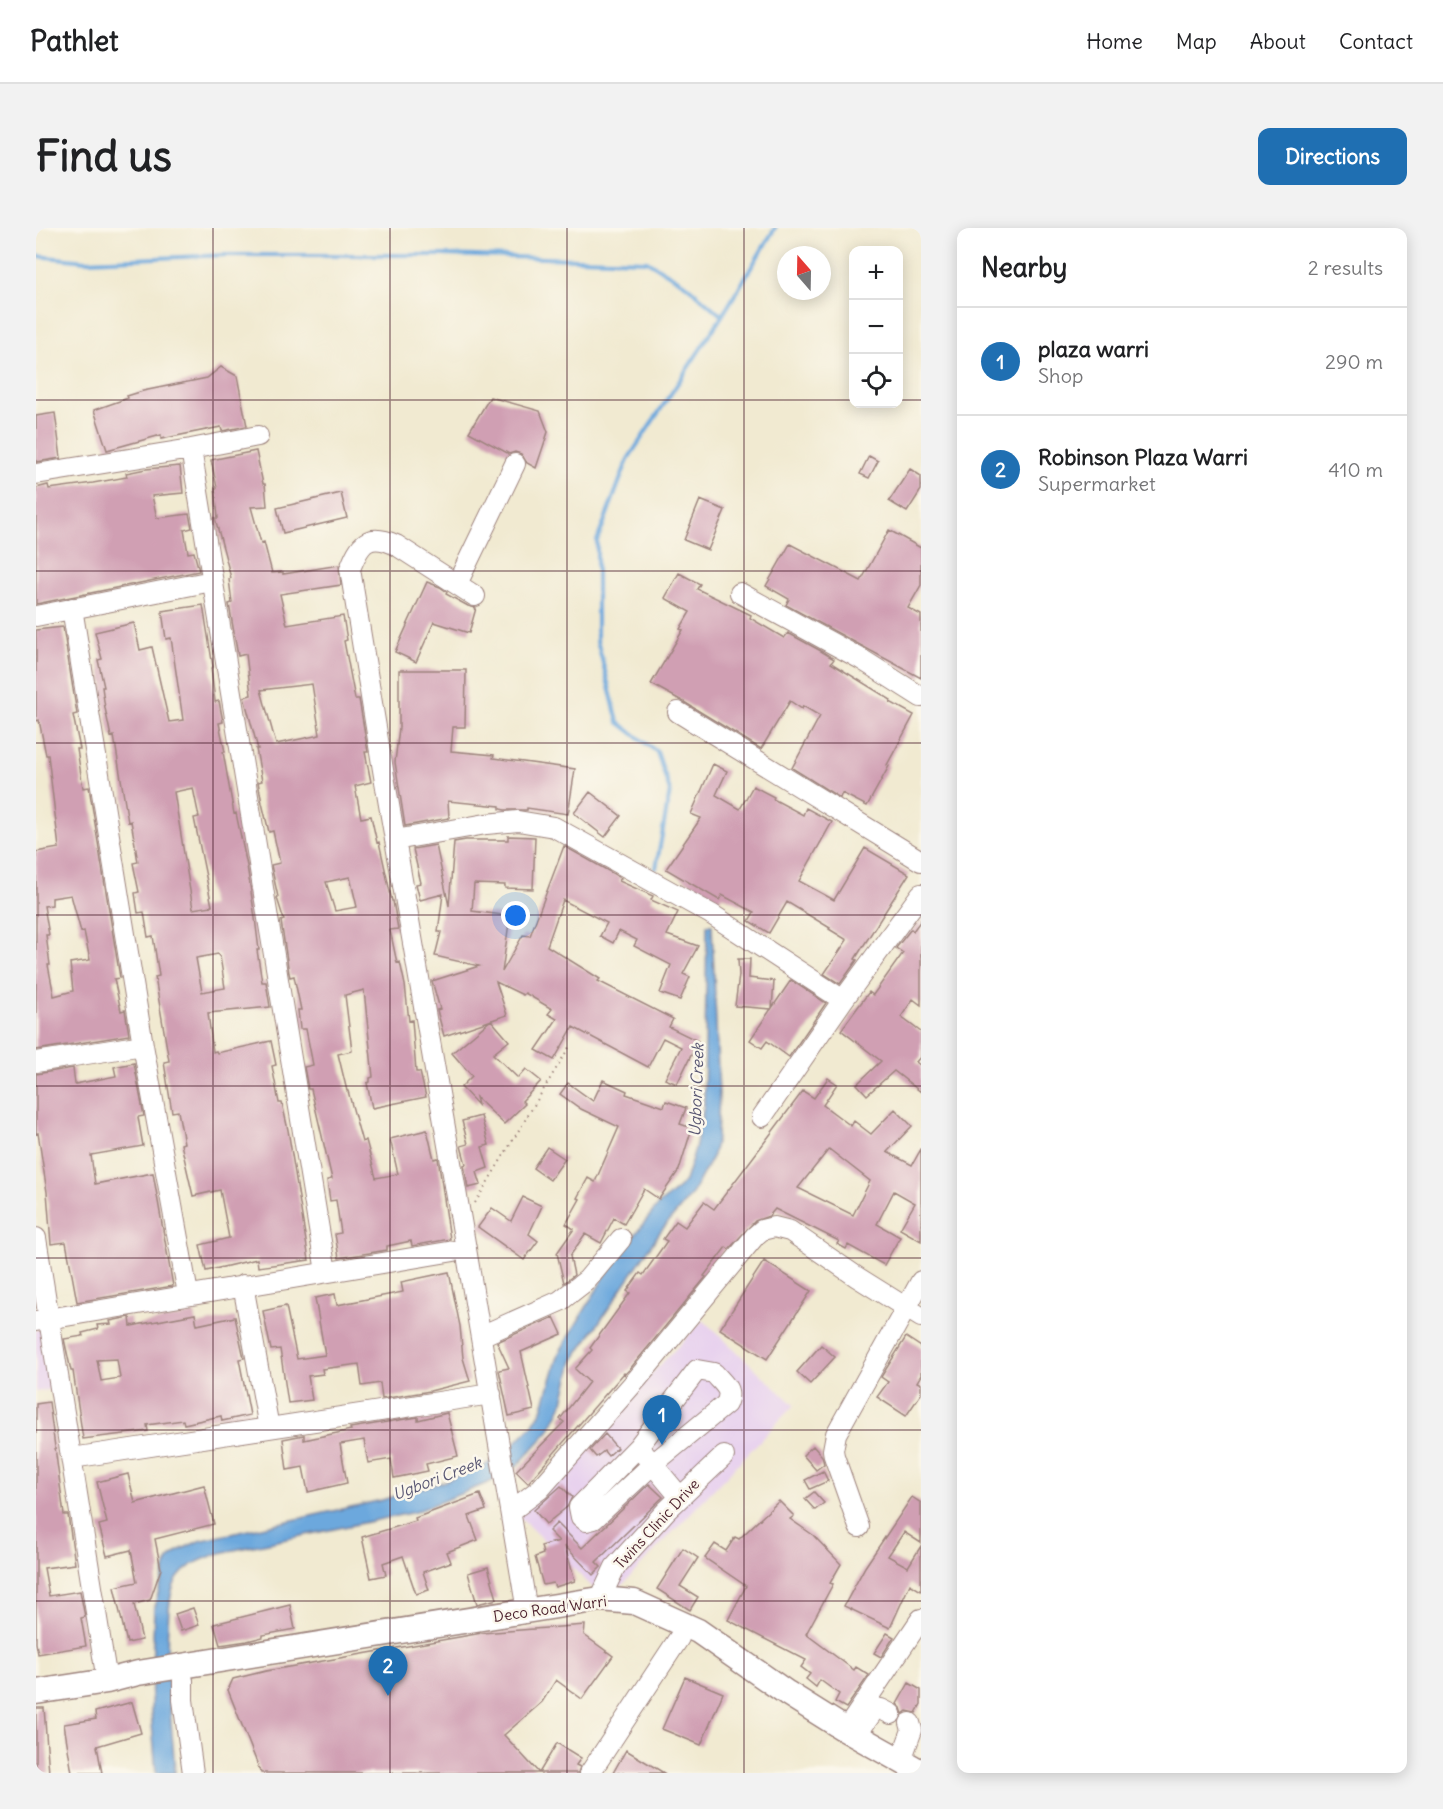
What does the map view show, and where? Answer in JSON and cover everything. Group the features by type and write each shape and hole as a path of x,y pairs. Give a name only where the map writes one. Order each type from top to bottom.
{"main road":[{"name":"Deco Road Warri","path":"178,1676 600,1599 634,1602 698,1631 787,1693 905,1768"},
{"name":"Deco Road Warri","path":"178,1676 587,1614 636,1618 679,1638 905,1768"},
{"path":"36,1692 107,1681 138,1681 178,1676"},
{"path":"36,1707 138,1681"}],"street":[{"path":"36,474 258,436"},
{"path":"191,449 326,1272"},
{"path":"457,584 514,464"},
{"path":"475,596 382,538 365,543 358,548 350,569 527,1611"},
{"path":"36,616 212,581"},
{"path":"740,593 854,655 921,697"},
{"path":"72,608 143,1045 188,1294"},
{"path":"678,712 921,861"},
{"path":"395,840 486,824 518,821 554,827 711,914 843,1000"},
{"path":"762,1117 843,1000 921,894"},
{"path":"36,1062 143,1045"},
{"path":"511,1511 547,1480 638,1378 762,1230 774,1227 790,1231 913,1312"},
{"path":"36,1238 43,1320 72,1458 107,1681"},
{"path":"481,1336 568,1296 587,1280 621,1239"},
{"path":"43,1320 466,1249"},
{"path":"860,1527 834,1456 834,1442 836,1434 913,1312 921,1281"},
{"path":"243,1286 269,1428"},
{"path":"697,1370 714,1373 729,1391 730,1395 726,1404 653,1464 594,1519 586,1521 581,1517 579,1507 638,1447 697,1370"},
{"path":"72,1458 491,1394"},
{"path":"638,1447 680,1497"},
{"name":"Twins Clinic Drive","path":"600,1599 615,1567 680,1497 724,1456"},
{"path":"851,1732 921,1619"},
{"path":"590,1773 679,1638"},
{"path":"178,1676 193,1773"},
{"path":"851,1732 875,1709 891,1714"},
{"path":"905,1768 912,1730 910,1724"}],"path":[{"path":"462,1223 495,1173 571,1044"}],"shaded area":[{"path":"703,1320 794,1405 607,1601 517,1515"},
{"path":"43,1329 53,1389 36,1392 36,1330"}],"water":[{"path":"707,925 712,925 719,1095 717,1138 713,1155 692,1194 660,1232 573,1361 562,1406 549,1431 517,1466 490,1482 415,1512 220,1553 200,1561 183,1572 175,1583 172,1593 167,1643 175,1773 156,1773 151,1711 154,1607 168,1560 180,1550 199,1541 382,1500 483,1467 508,1449 532,1426 542,1410 559,1353 612,1264 658,1205 685,1181 695,1149 704,1106"}],"building":[{"path":"221,367 237,376 247,426 222,431 221,427 161,439 161,435 107,450 94,410 143,391 207,378"},
{"path":"490,397 540,411 548,432 536,468 527,463 521,454 515,452 509,454 469,432"},
{"path":"55,413 61,458 36,462 36,416"},
{"path":"256,451 263,484 265,484 267,506 251,507 272,573 283,572 283,574 339,565 341,585 280,594 287,625 343,616 347,640 344,641 355,699 359,699 371,782 355,786 361,818 371,816 393,901 398,929 390,930 397,963 400,962 405,985 409,1021 412,1020 416,1072 420,1072 426,1097 372,1108 367,1083 373,1077 364,990 345,995 352,1051 338,1054 362,1142 366,1140 376,1178 398,1174 390,1139 427,1130 434,1159 438,1158 450,1239 412,1246 411,1241 387,1246 387,1250 339,1258 335,1234 341,1233 336,1200 330,1201 327,1180 332,1179 304,1067 313,1065 306,1029 300,1029 298,1010 301,1010 294,976 290,977 289,973 281,921 284,920 271,865 280,863 273,831 269,832 258,782 262,781 256,749 258,749 244,697 251,695 246,654 238,656 229,604 232,603 229,579 231,578 215,518 218,518 215,488 217,488 211,460","holes":["312,684 320,735 276,744 261,690","350,877 357,907 335,911 326,882"]},
{"path":"869,456 878,461 869,478 860,474"},
{"path":"180,466 183,493 152,496 157,518 189,514 192,528 184,530 188,553 194,552 199,571 36,604 36,488 48,485 49,489 93,483 127,477 126,473 146,469"},
{"path":"910,469 921,476 921,490 907,512 889,501"},
{"path":"341,493 347,518 283,533 277,508"},
{"path":"700,500 725,510 708,550 684,540"},
{"path":"889,530 921,548 921,585 908,608 921,615 921,678 786,605 789,599 766,586 790,544 861,581"},
{"path":"679,573 700,584 697,589 751,615 750,618 784,638 788,633 821,651 834,659 831,663 914,715 867,806 842,793 840,798 792,768 820,716 803,706 802,709 790,701 761,749 651,684 683,630 680,629 690,612 665,598"},
{"path":"427,582 440,587 447,592 446,594 468,606 476,608 469,633 434,622 416,662 395,652"},
{"path":"203,605 213,667 211,668 215,702 219,701 223,722 219,723 225,752 223,752 234,814 236,813 247,866 262,982 266,982 270,1007 208,1013 213,1052 271,1041 276,1065 272,1066 279,1103 282,1103 288,1130 309,1260 258,1267 257,1259 206,1271 200,1245 229,1238 220,1190 193,1196 181,1144 184,1143 178,1111 172,1112 164,1062 169,1061 155,977 159,976 153,936 148,937 144,912 138,913 135,893 139,892 133,863 138,862 131,821 128,822 114,736 111,737 105,708 102,687 104,687 98,660 102,659 95,632 134,623 140,650 152,647 169,722 183,720 171,638 166,639 162,611","holes":["193,788 199,817 194,818 212,906 193,909 174,792","218,954 225,988 202,992 196,958"]},
{"path":"63,627 77,714 73,715 80,749 77,749 83,788 89,787 120,978 114,979 121,1011 125,1010 129,1035 36,1050 36,852 59,848 48,755 46,755 39,720 36,721 36,630","holes":["71,895 81,932 84,931 90,960 70,963 73,991 54,996 48,965 50,965 46,935 49,935 44,906 52,905 52,898"]},
{"path":"399,670 466,670 465,727 453,727 451,751 494,755 493,758 575,769 568,814 527,808 527,810 505,810 500,809 500,806 448,801 449,818 405,826 395,762 399,728"},
{"path":"713,764 727,771 716,795 740,809 753,786 803,815 806,808 832,822 799,881 834,900 865,848 909,874 840,984 824,974 847,940 830,928 787,902 769,933 749,921 754,912 722,895 719,900 666,869 701,818 691,814"},
{"path":"590,792 621,816 605,837 574,813"},
{"path":"508,836 535,837 533,889 474,884 472,911 510,916 502,972 523,935 530,936 564,846 621,878 619,881 653,896 651,900 678,912 667,935 698,946 683,974 690,977 680,1000 660,993 671,965 634,946 637,940 619,931 613,943 600,936 607,923 563,900 547,946 600,979 598,981 673,1019 669,1027 698,1041 677,1084 665,1079 681,1047 663,1038 648,1067 573,1027 554,1060 536,1050 557,1019 548,1014 552,1009 525,993 523,995 496,982 507,1015 444,1036 437,1010 440,1009 432,981 479,966 435,956 441,932 438,932 443,894 420,900 416,884 421,883 413,849 436,845 449,906 454,842 508,840"},
{"path":"921,920 921,1005 913,999 901,1017 921,1032 921,1056 916,1062 921,1066 921,1092 894,1071 867,1095 857,1084 881,1061 841,1030 869,992 873,995 903,953 896,948"},
{"path":"738,959 750,959 749,978 774,981 772,1008 791,980 826,1003 789,1057 767,1041 762,1048 750,1040 771,1009 735,1006 739,975"},
{"path":"491,1020 509,1041 493,1054 518,1078 526,1069 541,1081 522,1101 525,1104 504,1124 476,1097 478,1105 461,1087 472,1076 452,1053"},
{"path":"134,1063 144,1116 138,1117 143,1146 91,1155 95,1184 153,1173 173,1286 77,1302 66,1242 51,1244 47,1192 38,1133 36,1134 36,1074 73,1068 75,1084 116,1076 114,1067"},
{"path":"828,1078 837,1084 823,1105 851,1126 854,1121 871,1134 895,1109 912,1126 887,1152 912,1165 921,1149 921,1241 900,1229 915,1203 894,1191 877,1224 900,1237 884,1265 848,1245 846,1249 837,1244 839,1241 775,1209 769,1216 755,1221 729,1249 726,1247 704,1276 706,1277 629,1370 528,1483 516,1471 564,1422 560,1419 589,1382 575,1369 592,1350 590,1348 630,1293 627,1291 640,1273 643,1275 667,1241 663,1239 676,1221 685,1227 704,1202 714,1209 803,1091 814,1098","holes":["829,1149 870,1181 853,1215 798,1188"]},
{"path":"603,1080 627,1091 626,1094 664,1107 666,1101 686,1108 680,1124 692,1128 679,1170 659,1199 644,1189 624,1224 614,1218 601,1243 585,1234 570,1256 574,1275 564,1283 557,1253 574,1229 566,1224 580,1199 577,1198 588,1178 595,1182 619,1127 581,1109 560,1094 568,1083 593,1101"},
{"path":"481,1116 489,1145 482,1147 488,1168 477,1172 481,1185 468,1188 464,1165 466,1164 461,1146 468,1144 462,1121"},
{"path":"547,1147 565,1159 550,1180 533,1168"},
{"path":"523,1197 542,1206 529,1234 538,1241 524,1260 478,1227 492,1208 511,1221"},
{"path":"764,1261 811,1291 767,1359 720,1329"},
{"path":"449,1272 460,1326 463,1358 470,1381 382,1399 380,1383 362,1386 359,1364 322,1369 323,1374 308,1376 312,1400 288,1403 280,1349 271,1350 263,1311 286,1306 297,1359 325,1355 315,1298 335,1294 337,1305 403,1292 401,1282"},
{"path":"195,1314 197,1325 235,1317 244,1358 239,1359 250,1415 222,1421 221,1416 184,1424 183,1420 147,1425 148,1431 83,1439 73,1371 71,1371 64,1339 83,1336 82,1333 98,1329 97,1325 111,1324 110,1321 130,1317 131,1326","holes":["117,1359 120,1378 101,1381 97,1360"]},
{"path":"554,1317 562,1334 521,1352 534,1410 509,1416 499,1370 509,1368 497,1342"},
{"path":"906,1337 921,1347 921,1375 917,1382 921,1384 921,1394 906,1416 877,1397 888,1382 881,1377"},
{"path":"821,1345 835,1357 810,1384 797,1372"},
{"path":"49,1402 64,1515 68,1515 75,1564 44,1568 49,1596 80,1591 85,1617 81,1618 86,1646 38,1654 36,1643 36,1404"},
{"path":"447,1413 458,1456 426,1464 428,1471 394,1478 391,1459 368,1463 364,1440 340,1444 347,1483 308,1492 303,1467 287,1470 283,1439 304,1435 304,1440 351,1430 350,1428 418,1417 418,1420"},
{"path":"605,1434 617,1448 608,1456 604,1451 596,1457 590,1450"},
{"path":"813,1446 822,1456 824,1464 816,1470 803,1455"},
{"path":"823,1471 828,1481 810,1489 805,1480"},
{"path":"128,1474 135,1503 204,1485 214,1524 155,1539 161,1569 150,1600 134,1604 142,1640 127,1643 114,1587 137,1582 131,1550 107,1556 99,1525 107,1523 97,1482"},
{"path":"649,1484 663,1497 596,1562 601,1567 593,1575 565,1546 575,1581 555,1587 553,1583 543,1585 535,1557 543,1554 541,1546 559,1541 549,1531 557,1523 582,1548"},
{"path":"561,1486 572,1497 567,1507 546,1524 534,1510"},
{"path":"814,1492 824,1503 815,1510 805,1499"},
{"path":"480,1494 486,1510 469,1516 478,1540 447,1552 451,1562 423,1572 429,1590 416,1594 403,1556 383,1563 386,1575 371,1578 362,1537 416,1521 415,1518"},
{"path":"912,1497 921,1503 921,1543 904,1532 888,1556 908,1567 921,1546 921,1591 910,1584 890,1628 844,1606 865,1567"},
{"path":"779,1501 794,1516 790,1519 813,1535 841,1564 806,1634 854,1670 856,1667 869,1675 846,1708 835,1702 839,1694 820,1680 816,1687 806,1679 810,1674 801,1667 806,1660 728,1620 746,1586 705,1558 715,1544 726,1551 735,1537 739,1539"},
{"path":"683,1548 698,1558 680,1586 698,1597 690,1610 657,1589"},
{"path":"488,1567 497,1599 477,1604 468,1573"},
{"path":"290,1605 295,1629 220,1645 214,1624"},
{"path":"193,1608 199,1625 181,1631 175,1614"},
{"path":"585,1625 584,1635 613,1656 582,1699 556,1680 542,1702 504,1735 539,1773 261,1773 228,1690 233,1679 266,1671 482,1633"},
{"path":"887,1633 894,1637 881,1657 874,1653"},
{"path":"685,1677 723,1693 701,1745 662,1729"},
{"path":"909,1683 921,1690 921,1704 916,1713 907,1711 903,1714 897,1704"},
{"path":"132,1702 141,1733 97,1746 102,1773 72,1773 64,1724 96,1719 95,1712"},
{"path":"36,1708 44,1708 49,1773 36,1773"},
{"path":"557,1743 581,1758 576,1765 580,1767 578,1773 539,1773"},
{"path":"626,1750 664,1773 613,1773"}],"waterway":[{"path":"656,868 670,791 657,752 618,722 597,640 597,541 628,459 722,316 775,228"},
{"path":"36,256 86,261 227,255 443,255 647,261 685,284 722,316"}],"place":[{"name":"plaza warri","path":"662,1445"},
{"name":"Robinson Plaza Warri","path":"388,1696"}],"water label":[{"name":"Ugbori Creek","path":"696,1090"},
{"name":"Ugbori Creek","path":"437,1478"}]}
